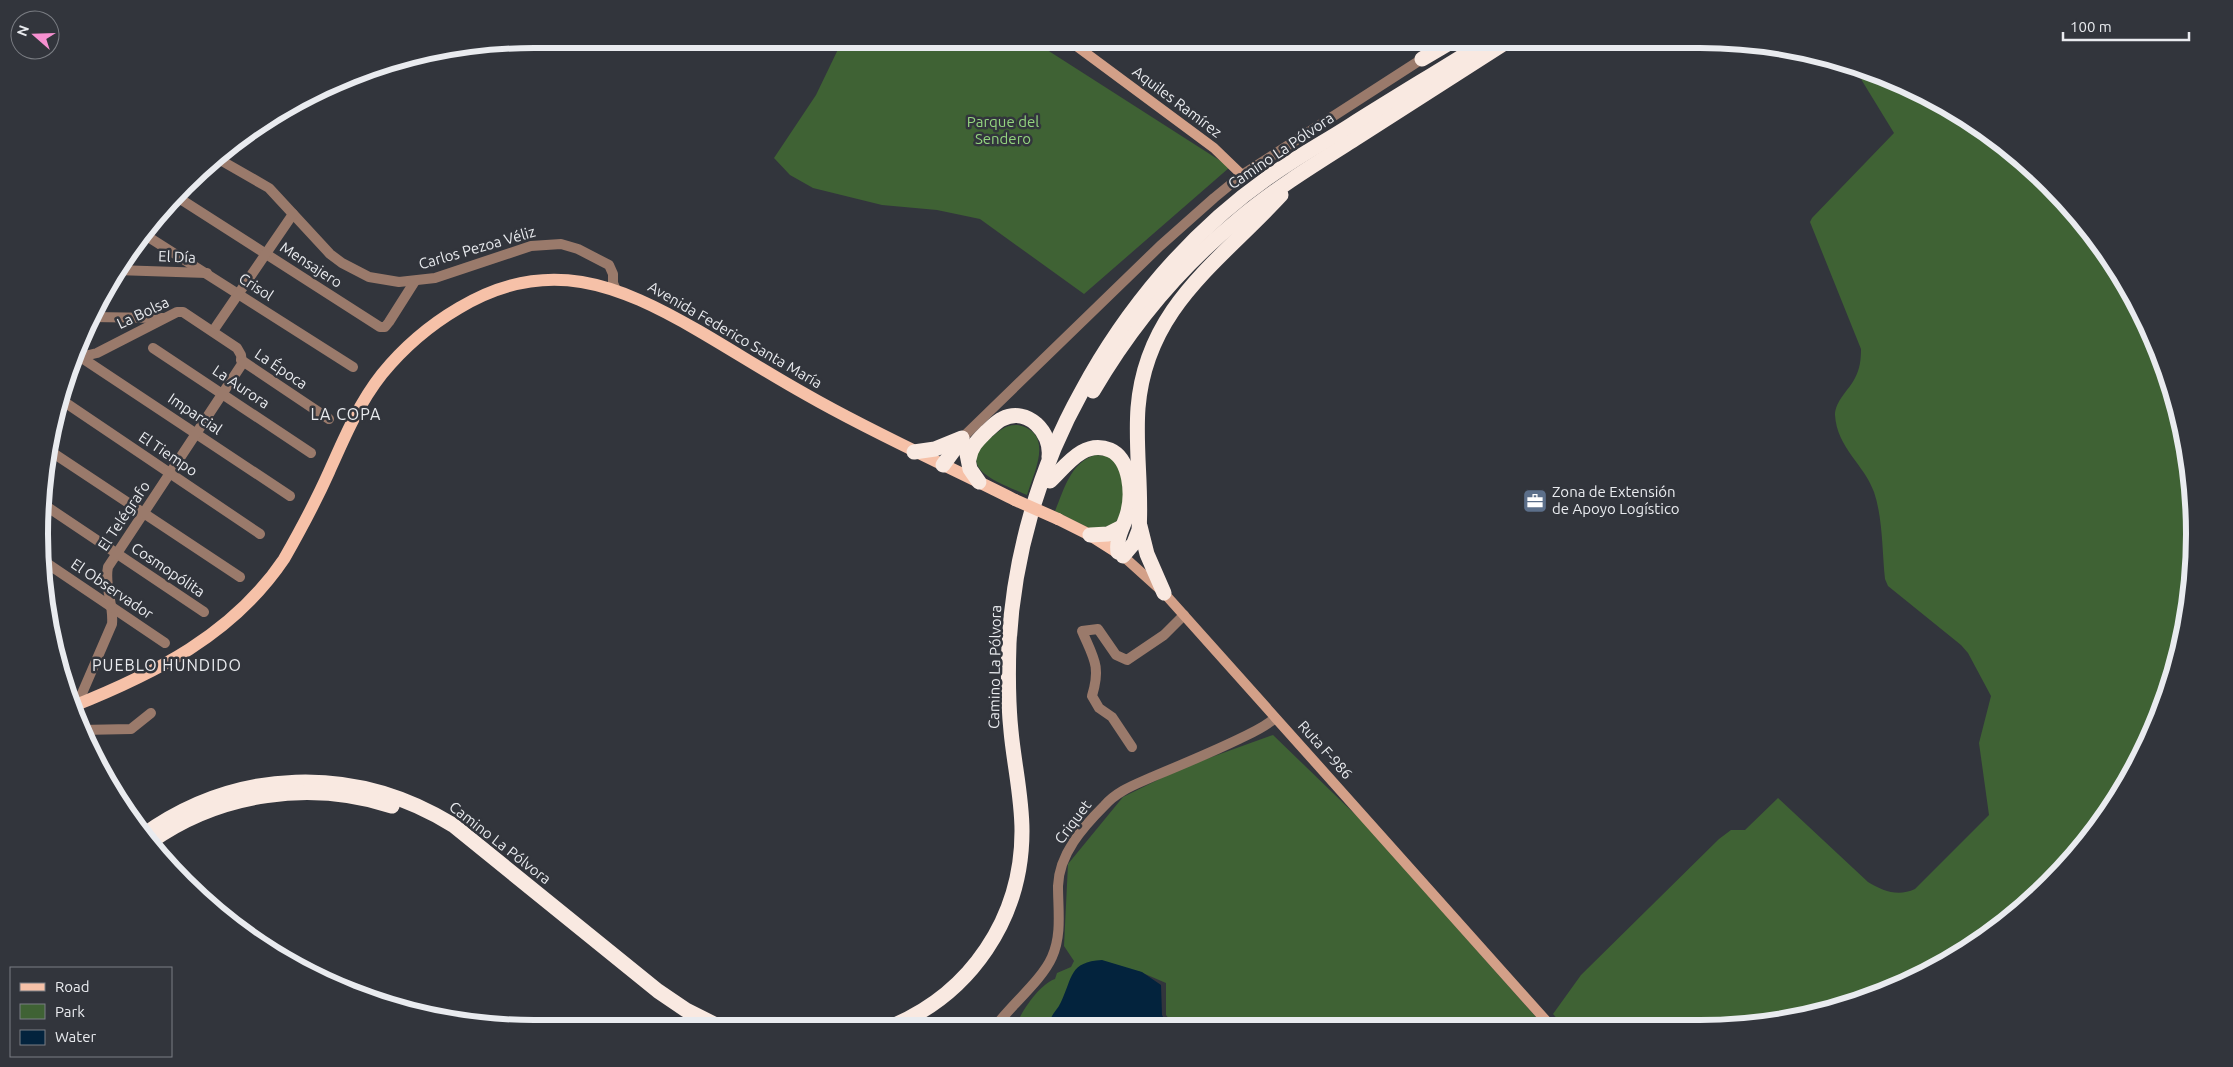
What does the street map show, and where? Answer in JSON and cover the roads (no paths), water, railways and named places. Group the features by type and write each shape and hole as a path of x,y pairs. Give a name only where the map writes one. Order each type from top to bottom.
{"highway":[{"path":"1422,59 1441,48"},
{"name":"Camino La Pólvora","path":"905,1020 936,1002 973,968 994,938 1014,889 1020,862 1022,832 1020,798 1011,731 1009,646 1012,603 1025,535 1047,464 1078,399 1109,345 1158,280 1198,237 1265,179 1476,48"},
{"name":"Camino La Pólvora","path":"923,1020 951,1002 985,968 1007,933 1023,892 1030,850 1031,816 1019,709 1020,621 1031,543 1050,482 1072,430 1099,381 1153,305 1182,272 1219,236 1259,203 1302,173 1496,48"},
{"path":"1050,482 1083,451 1100,448 1116,454 1127,467 1129,488 1129,508 1118,537 1120,554 1131,548 1137,537 1139,517 1138,410 1143,378 1158,334 1172,310 1189,287 1248,230 1302,173"},
{"path":"944,465 1002,419 1014,416 1027,418 1038,425 1046,434 1050,452 1047,464"},
{"path":"914,452 966,446"},
{"path":"966,446 972,474 979,482"},
{"path":"1139,517 1147,554 1164,593"},
{"path":"1090,535 1108,534 1122,527"},
{"name":"Camino La Pólvora","path":"150,831 192,806 229,792 263,785 298,782 330,783 360,787 395,796 425,809 457,828 658,992 706,1020"},
{"name":"Camino La Pólvora","path":"156,839 174,827 207,811 232,802 270,794 300,792 336,794 390,806 426,820 462,843 650,997 686,1020"}],"main road":[{"name":"Aquiles Ramírez","path":"1079,48 1214,148 1242,175"},
{"name":"Avenida Federico Santa María","path":"78,704 168,664 220,626 255,595 276,570 290,547 369,392 406,348 440,319 480,295 503,286 526,282 565,280 591,283 616,290 664,311 807,395 914,452 1058,519"},
{"name":"Ruta F-986","path":"1058,519 1090,535 1120,554 1164,593 1546,1020"}],"street":[{"path":"966,446 1166,240 1242,175 1422,59"},
{"name":"Carlos Pezoa Véliz","path":"221,161 264,185 330,254 356,271 385,280 399,282 415,281 448,274 531,246 562,244 578,249 609,265 616,290"},
{"name":"Mensajero","path":"181,199 380,327 385,327 389,322 415,281"},
{"path":"214,331 293,214"},
{"name":"Crisol","path":"149,237 354,367"},
{"name":"El Día","path":"125,270 207,273"},
{"name":"La Bolsa","path":"81,357 96,353 164,318 177,312 183,312 237,348 241,360"},
{"path":"99,317 164,318"},
{"name":"La Aurora","path":"153,348 311,453"},
{"name":"Imparcial","path":"80,360 198,434 290,496"},
{"name":"El Telégrafo","path":"77,700 110,630 112,608 107,573 143,514 198,434 242,364 241,360"},
{"name":"La Época","path":"241,360 329,419"},
{"name":"El Tiempo","path":"66,403 260,534"},
{"path":"55,454 240,577"},
{"name":"Cosmopólita","path":"49,508 204,612"},
{"name":"El Observador","path":"49,565 165,643"},
{"path":"1132,747 1112,717 1099,708 1092,696 1096,681 1097,665 1082,631 1098,629 1116,655 1127,660 1164,635 1184,615"},
{"path":"89,730 131,729 151,713"},
{"name":"Criquet","path":"1000,1020 1009,1008 1044,972 1053,957 1058,934 1058,884 1063,864 1074,840 1104,805 1127,788 1224,746 1264,726 1275,718"}],"water":[{"path":"1102,960 1142,972 1161,985 1162,1015 1165,1020 1050,1020 1061,1002 1074,972 1083,964"}],"place":[{"name":"Zona de Extensión de Apoyo Logístico","path":"1535,501"}],"district":[{"name":"LA COPA","path":"346,414"},
{"name":"PUEBLO HUNDIDO","path":"167,665"}],"park label":[{"name":"Parque del Sendero","path":"1003,130"}]}
